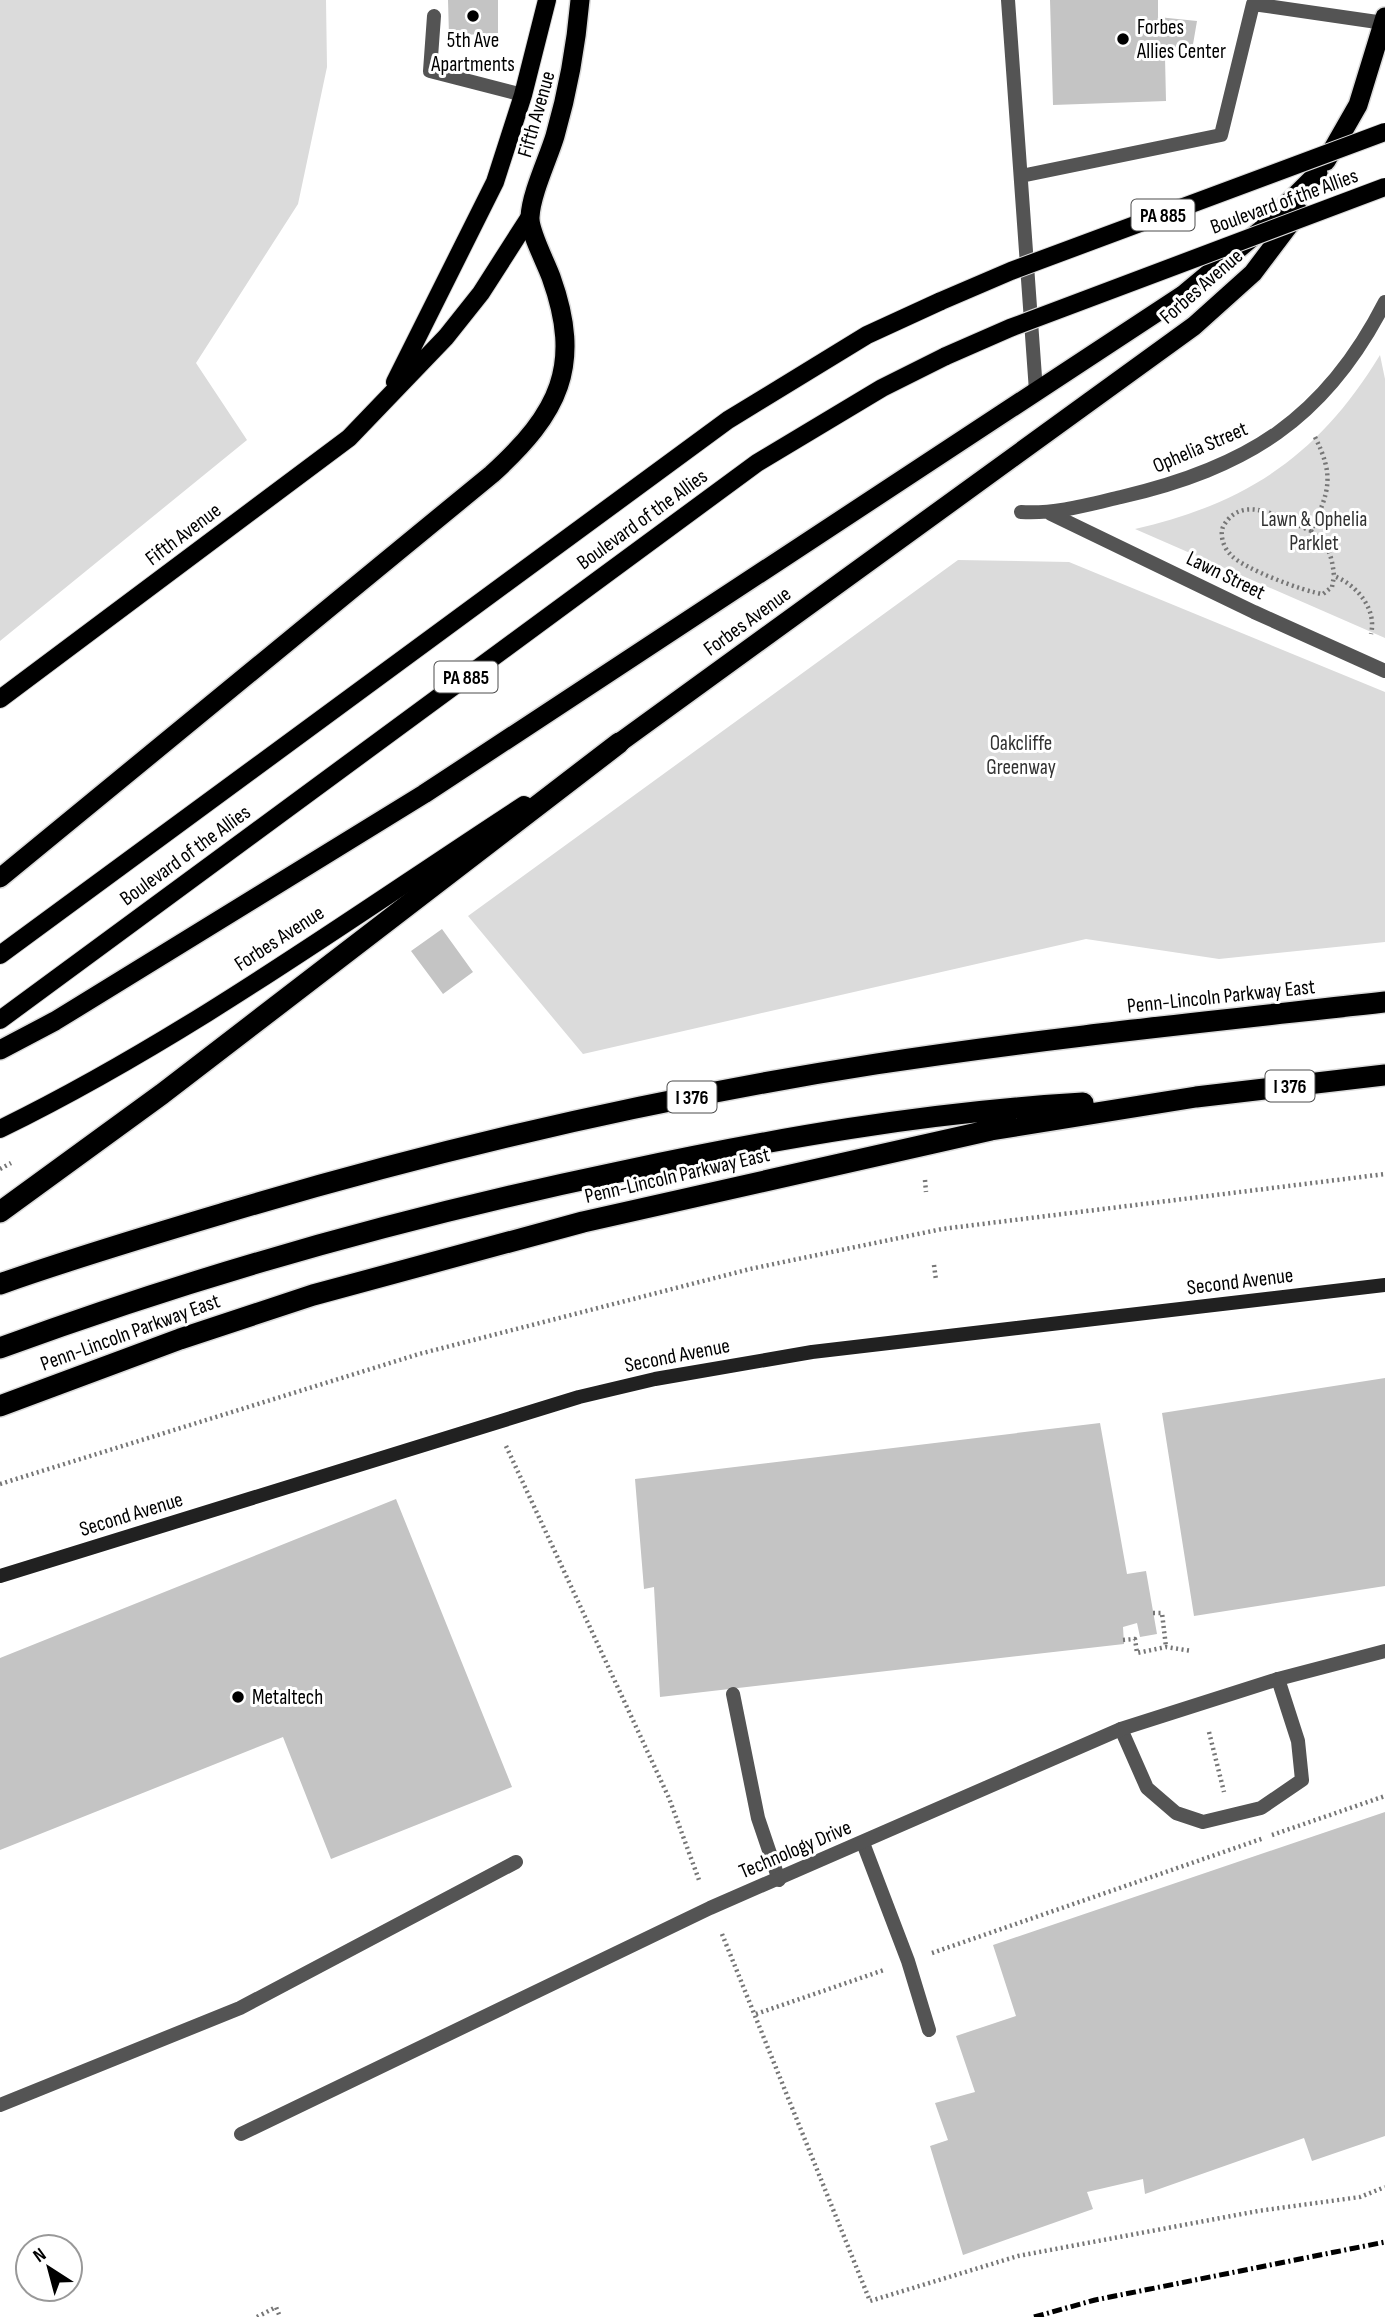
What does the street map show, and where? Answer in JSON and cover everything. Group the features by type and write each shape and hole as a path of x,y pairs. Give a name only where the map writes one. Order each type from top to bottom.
{"highway":[{"name":"Fifth Avenue","path":"529,218 572,73 580,0"},
{"name":"Forbes Avenue","path":"619,743 1202,319 1254,273 1296,217 1358,105 1385,20"},
{"path":"0,1050 55,1021 380,821 1183,295 1225,262 1318,173"},
{"path":"0,878 492,474 532,434 559,385 566,360 567,336 562,309 529,218"},
{"path":"0,1212 162,1094 619,743"},
{"name":"Penn-Lincoln Parkway East","path":"6,1282 284,1195 419,1159 692,1097 874,1065 1043,1041 1385,1002"},
{"name":"Penn-Lincoln Parkway East","path":"0,1406 180,1339 313,1295 447,1256 762,1180 977,1133 1196,1097 1385,1075"},
{"path":"0,1348 168,1290 300,1250 433,1214 689,1156 821,1131 942,1115 1196,1097"}],"main road":[{"name":"Fifth Avenue","path":"387,399 495,182 523,95 547,0"},
{"name":"Boulevard of the Allies","path":"0,955 728,420 795,376 867,335 1023,267 1385,132"},
{"name":"Boulevard of the Allies","path":"0,1020 757,463 860,400 946,356 1010,328 1385,187"},
{"name":"Fifth Avenue","path":"0,699 349,438 446,337 481,293 529,218"},
{"name":"Forbes Avenue","path":"0,1129 163,1040 619,743"},
{"name":"Second Avenue","path":"0,1576 579,1397 655,1379 812,1352 1385,1285"}],"street":[{"path":"1008,0 1036,391"},
{"path":"1021,176 1221,135 1253,4 1385,20"},
{"path":"434,16 430,71 523,95"},
{"name":"Ophelia Street","path":"1051,514 1179,484 1258,447 1324,392 1352,359 1385,302"},
{"path":"1021,512 1051,514"},
{"name":"Lawn Street","path":"1051,514 1254,612 1385,671"},
{"name":"Technology Drive","path":"241,2134 710,1908 1121,1729 1278,1679 1385,1651"},
{"path":"1121,1729 1147,1788 1176,1813 1203,1822 1261,1808 1302,1780 1298,1741 1278,1679"},
{"path":"733,1695 758,1818 779,1880"},
{"path":"863,1843 908,1961 929,2030"},
{"path":"0,2105 240,2008 516,1862"}],"path":[{"path":"1311,531 1328,488 1328,462 1315,437"},
{"path":"1244,508 1268,512 1311,531 1324,541 1332,554 1334,576 1332,587 1323,594 1306,592 1230,556 1223,543 1222,528 1232,513 1244,508"},
{"path":"1334,576 1347,581 1370,610 1374,621 1371,634"},
{"path":"0,1484 419,1354 750,1269 942,1229 1385,1174"},
{"path":"925,1180 926,1192"},
{"path":"934,1265 936,1280"},
{"path":"514,1463 669,1798 699,1880"},
{"path":"1153,1613 1162,1613 1166,1647"},
{"path":"1123,1640 1135,1639 1137,1653 1166,1647 1192,1651"},
{"path":"1209,1731 1225,1795 1233,1793"},
{"path":"756,2014 1385,1796"},
{"path":"722,1934 870,2301 1018,2256 1258,2211 1360,2197 1385,2187"},
{"path":"257,2317 276,2307 280,2317"}],"green space":[{"path":"0,0 326,0 327,67 298,204 196,363 247,440 0,641"},
{"name":"Lawn & Ophelia Parklet","path":"1380,355 1385,379 1385,638 1135,529 1212,505 1277,470 1332,421"},
{"name":"Oakcliffe Greenway","path":"958,560 1069,562 1385,692 1385,942 1219,959 1086,939 583,1054 468,916"}],"building":[{"name":"5th Ave Apartments","path":"448,0 498,0 498,33 449,36"},
{"name":"Forbes Allies Center","path":"1050,0 1158,0 1158,17 1197,21 1191,56 1165,57 1166,101 1053,105"},
{"path":"442,929 473,972 443,994 411,951"},
{"path":"1385,1378 1385,1586 1194,1616 1162,1413"},
{"path":"1100,1423 1127,1574 1146,1571 1157,1634 1140,1637 1137,1623 1123,1627 1124,1644 660,1697 654,1587 644,1589 635,1479"},
{"name":"Metaltech","path":"396,1499 512,1787 331,1859 283,1737 0,1850 0,1658"},
{"path":"1385,1812 1385,2136 1312,2161 1304,2138 1145,2194 1143,2179 1087,2192 1093,2209 963,2255 930,2146 948,2140 935,2103 975,2092 956,2036 1016,2016 993,1945"}],"railway":[{"path":"1034,2317 1095,2300 1385,2242"}],"place":[{"name":"5th Ave Apartments","path":"473,16"},
{"name":"Forbes Allies Center","path":"1123,39"},
{"name":"Metaltech","path":"238,1697"}]}
